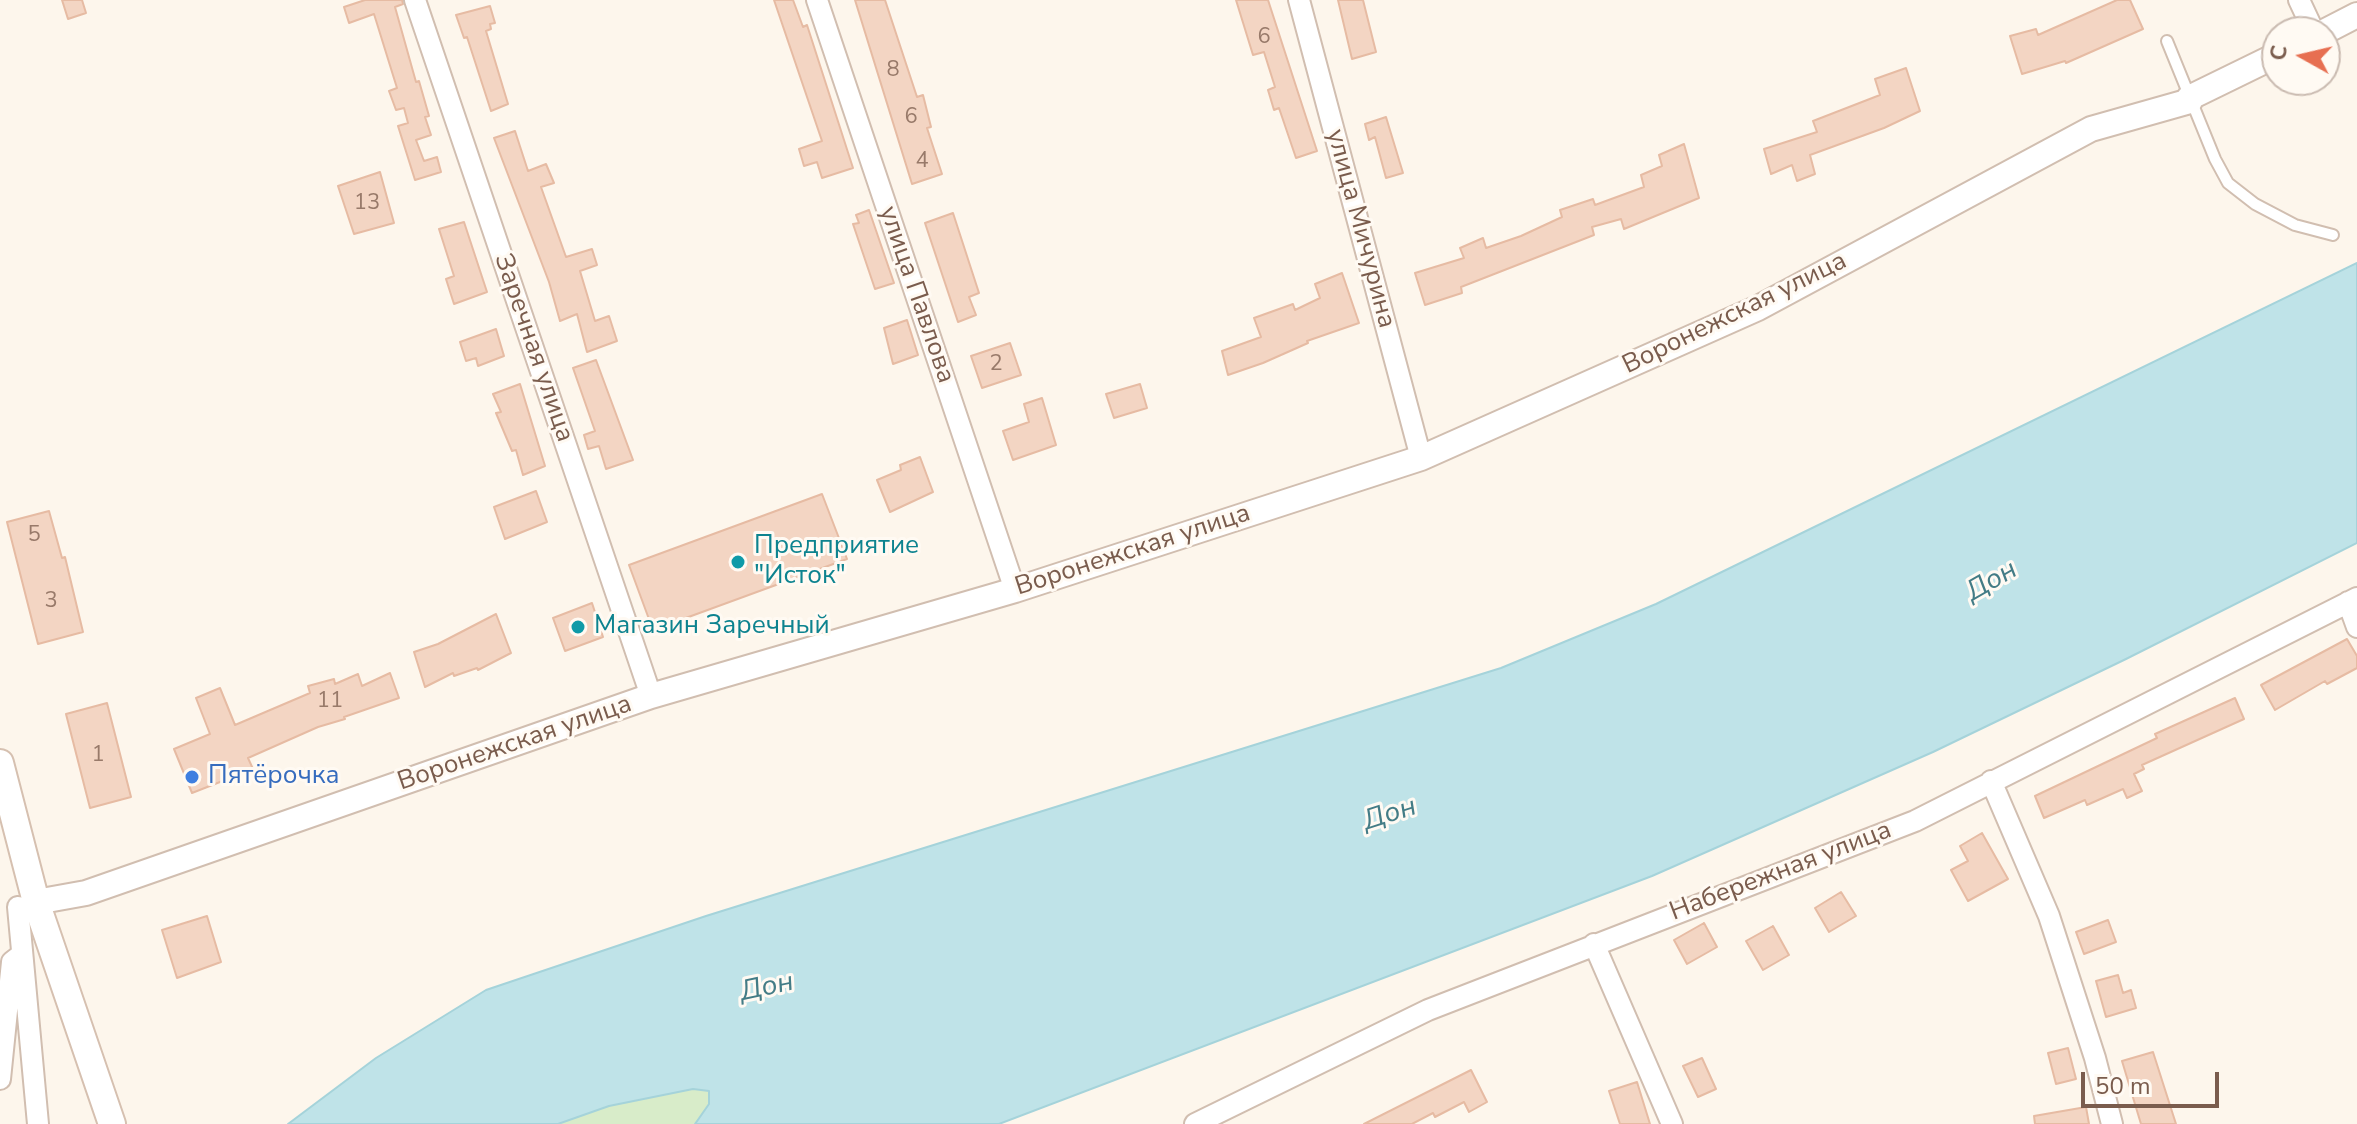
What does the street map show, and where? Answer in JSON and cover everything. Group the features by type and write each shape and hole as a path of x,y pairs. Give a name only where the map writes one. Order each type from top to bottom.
{"main road":[{"path":"0,763 18,907 52,948 112,1124"}],"street":[{"name":"Заречная улица","path":"415,0 651,696"},
{"name":"улица Павлова","path":"817,0 1015,590"},
{"name":"улица Мичурина","path":"1299,0 1421,458"},
{"name":"Воронежская улица","path":"18,907 86,893 651,696 1015,590 1421,458 1758,308 2091,129 2189,99 2261,63"},
{"path":"2352,600 2357,627"},
{"name":"Набережная улица","path":"1199,1123 1428,1010 1915,821 2352,600"},
{"path":"1991,781 2049,916 2095,1058 2112,1124"},
{"path":"18,907 38,1124"},
{"path":"1594,944 1672,1124"},
{"path":"0,1078 12,962 23,954 52,948"}],"lane":[{"path":"2167,41 2189,99 2228,183 2255,204 2295,225 2333,235"}],"green space":[{"path":"693,1089 709,1090 709,1104 695,1124 558,1124 609,1106"}],"water":[{"name":"Дон","path":"2357,263 2357,543 1933,752 1652,876 999,1124 695,1124 709,1104 709,1091 693,1089 609,1106 558,1124 288,1124 376,1058 486,990 706,916 1501,668 1656,604"}],"building":[{"path":"62,0 82,0 86,13 68,19"},
{"path":"365,0 402,0 403,4 395,7 429,116 425,117 431,135 416,140 424,161 437,157 441,172 415,180 398,126 408,123 404,108 396,110 389,91 397,88 374,14 349,23 344,7"},
{"path":"774,0 793,0 803,27 807,25 853,168 822,178 817,162 804,166 799,149 822,141"},
{"path":"855,0 885,0 917,97 923,95 931,127 927,128 942,174 912,184"},
{"path":"1236,0 1268,0 1317,151 1296,158 1279,108 1274,110 1268,90 1275,87 1264,52 1253,55"},
{"path":"1338,0 1363,0 1376,52 1352,59"},
{"path":"2117,0 2130,0 2143,29 2066,63 2022,74 2010,36 2036,29 2038,35"},
{"path":"490,6 495,23 490,24 491,29 486,31 508,104 491,111 467,37 464,38 456,15"},
{"path":"1906,68 1920,111 1884,128 1810,155 1815,174 1797,181 1792,165 1771,174 1764,149 1817,132 1813,121 1880,95 1875,79"},
{"path":"1386,117 1403,173 1386,178 1375,137 1369,140 1365,124"},
{"path":"515,131 528,171 546,164 554,183 541,187 566,257 592,249 597,265 580,271 595,321 609,316 617,341 587,352 577,314 560,321 549,282 494,138"},
{"path":"1684,144 1699,198 1624,229 1621,219 1592,227 1594,235 1461,287 1462,293 1425,305 1415,273 1464,258 1460,248 1483,238 1486,248 1562,217 1560,210 1593,199 1595,205 1644,187 1641,175 1662,166 1659,155"},
{"path":"380,172 394,223 354,234 338,186"},
{"path":"869,210 894,283 875,289 853,224 859,223 856,215"},
{"path":"953,213 979,293 969,297 976,315 958,322 925,223"},
{"path":"464,222 487,292 454,304 446,279 454,276 439,229"},
{"path":"1342,273 1359,323 1307,341 1263,363 1228,375 1222,351 1261,337 1254,318 1293,304 1295,310 1320,298 1315,284"},
{"path":"907,320 918,355 893,364 884,328"},
{"path":"496,329 504,356 478,366 476,358 466,361 460,342"},
{"path":"1010,343 1021,375 982,388 971,356"},
{"path":"596,360 633,460 606,469 599,446 588,449 584,435 595,431 573,368"},
{"path":"520,384 545,466 523,475 516,450 512,451 496,413 501,412 493,394"},
{"path":"1140,384 1147,408 1114,418 1106,394"},
{"path":"1042,398 1056,445 1013,460 1003,431 1029,422 1024,404"},
{"path":"920,457 933,492 890,512 877,480 901,470 900,465"},
{"path":"536,491 547,522 505,539 494,507"},
{"name":"Предприятие \"Исток\"","path":"822,494 847,559 653,630 629,565"},
{"path":"49,511 62,558 65,557 83,632 38,644 7,522"},
{"name":"Магазин Заречный","path":"592,603 603,637 565,651 553,618"},
{"path":"496,614 511,653 478,670 454,676 453,673 425,687 414,652 438,644"},
{"path":"2347,639 2357,656 2357,668 2327,684 2325,681 2275,710 2261,685"},
{"path":"390,673 399,698 318,727 248,758 253,769 192,793 174,749 210,734 196,698 220,688 235,725 310,693 308,686 334,679 335,684 358,674 362,686"},
{"path":"2235,698 2244,719 2142,765 2144,769 2134,774 2142,791 2127,798 2123,789 2087,805 2085,800 2044,818 2035,796 2157,738 2155,734"},
{"path":"107,703 131,797 90,808 66,714"},
{"path":"1982,833 2008,879 1968,901 1951,870 1968,861 1960,846"},
{"path":"1841,892 1856,916 1829,932 1815,908"},
{"path":"207,916 221,962 177,978 162,930"},
{"path":"2108,920 2116,942 2084,954 2076,932"},
{"path":"1704,923 1717,947 1687,964 1674,940"},
{"path":"1773,926 1789,955 1763,970 1746,941"},
{"path":"2118,975 2123,993 2131,990 2136,1008 2106,1017 2096,981"},
{"path":"2068,1048 2076,1079 2056,1084 2048,1053"},
{"path":"2153,1052 2176,1124 2141,1124 2122,1061"},
{"path":"1702,1058 1716,1089 1698,1097 1683,1066"},
{"path":"1471,1070 1487,1102 1469,1112 1464,1102 1435,1117 1433,1113 1412,1124 1364,1124"},
{"path":"1637,1082 1650,1124 1620,1124 1609,1091"},
{"path":"2086,1107 2089,1124 2035,1124 2034,1116"}],"place":[{"name":"Предприятие \"Исток\"","path":"738,562"},
{"name":"Магазин Заречный","path":"578,627"},
{"name":"Пятёрочка","path":"192,777"}]}
